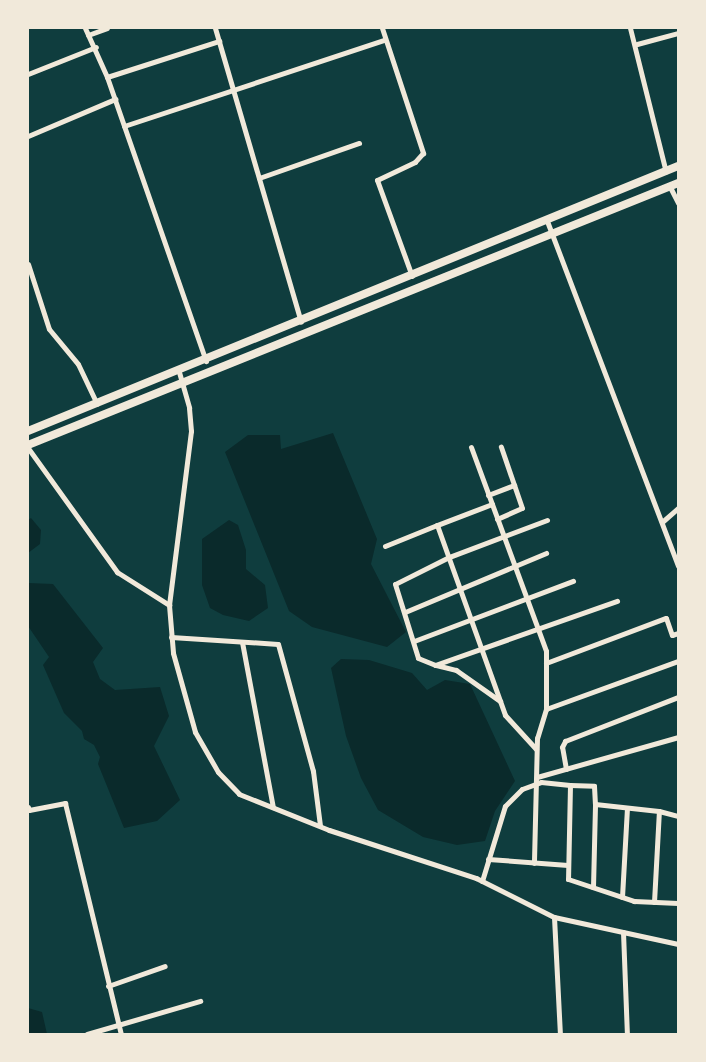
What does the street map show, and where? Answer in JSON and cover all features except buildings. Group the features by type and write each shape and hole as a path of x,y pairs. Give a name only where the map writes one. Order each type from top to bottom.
{"main road":[{"path":"28,431 206,361 678,166"},
{"path":"28,446 182,381 552,235 678,183"}],"street":[{"path":"85,28 96,47 115,99 206,361"},
{"path":"88,35 108,28"},
{"path":"215,28 301,322"},
{"path":"382,28 384,40 423,153 416,162 377,180 412,276"},
{"path":"630,28 637,44 666,172"},
{"path":"637,44 678,32"},
{"path":"124,126 233,88 384,40"},
{"path":"107,77 219,41"},
{"path":"28,74 96,47"},
{"path":"28,136 115,99"},
{"path":"259,178 360,143"},
{"path":"670,187 678,204"},
{"path":"547,221 678,564"},
{"path":"28,264 49,329 78,364 97,404"},
{"path":"179,372 189,408 191,431 169,605 173,654 195,732 218,772 239,794 320,826 482,881 554,917 678,944"},
{"path":"28,446 117,572 169,605"},
{"path":"471,447 546,651 546,709 536,749 537,784 534,863"},
{"path":"497,519 522,508 501,447"},
{"path":"488,495 514,485"},
{"path":"385,546 492,504"},
{"path":"662,522 678,508"},
{"path":"500,701 456,670 434,665 418,658 395,584 449,557 547,520"},
{"path":"437,525 505,715 536,749"},
{"path":"405,612 546,553"},
{"path":"414,641 573,581"},
{"path":"434,665 482,650 617,601"},
{"path":"546,663 666,618 672,635 678,633"},
{"path":"172,637 278,644 313,771 320,826"},
{"path":"242,642 273,807"},
{"path":"546,709 678,661"},
{"path":"566,769 562,747 565,741 678,697"},
{"path":"537,777 678,737"},
{"path":"482,881 504,806 522,789 537,784 594,786 593,887"},
{"path":"570,785 568,879 622,897 654,902 678,903"},
{"path":"28,809 65,803 92,904 108,986 121,1034"},
{"path":"595,804 659,811 678,816"},
{"path":"622,897 627,808"},
{"path":"654,902 659,811"},
{"path":"488,859 568,865"},
{"path":"554,917 560,1034"},
{"path":"624,932 627,1034"},
{"path":"108,986 165,966"},
{"path":"88,1034 200,1001"}],"water":[{"path":"333,433 377,539 371,564 406,632 387,647 312,627 289,611 225,452 248,435 280,435 281,449"},
{"path":"31,518 41,530 40,544 28,553 28,520"},
{"path":"229,520 238,525 246,550 246,569 265,585 268,608 249,621 223,615 210,608 202,585 202,539"},
{"path":"28,583 53,584 103,648 93,662 100,679 115,690 160,687 169,716 154,746 180,800 157,821 124,828 98,764 100,757 94,745 84,739 82,731 64,713 43,665 49,657 28,626"},
{"path":"341,659 369,660 412,673 427,690 445,680 470,684 515,781 495,811 485,841 457,845 423,837 378,810 361,778 346,736 331,668"},
{"path":"28,1008 42,1012 47,1034 28,1034"}]}
